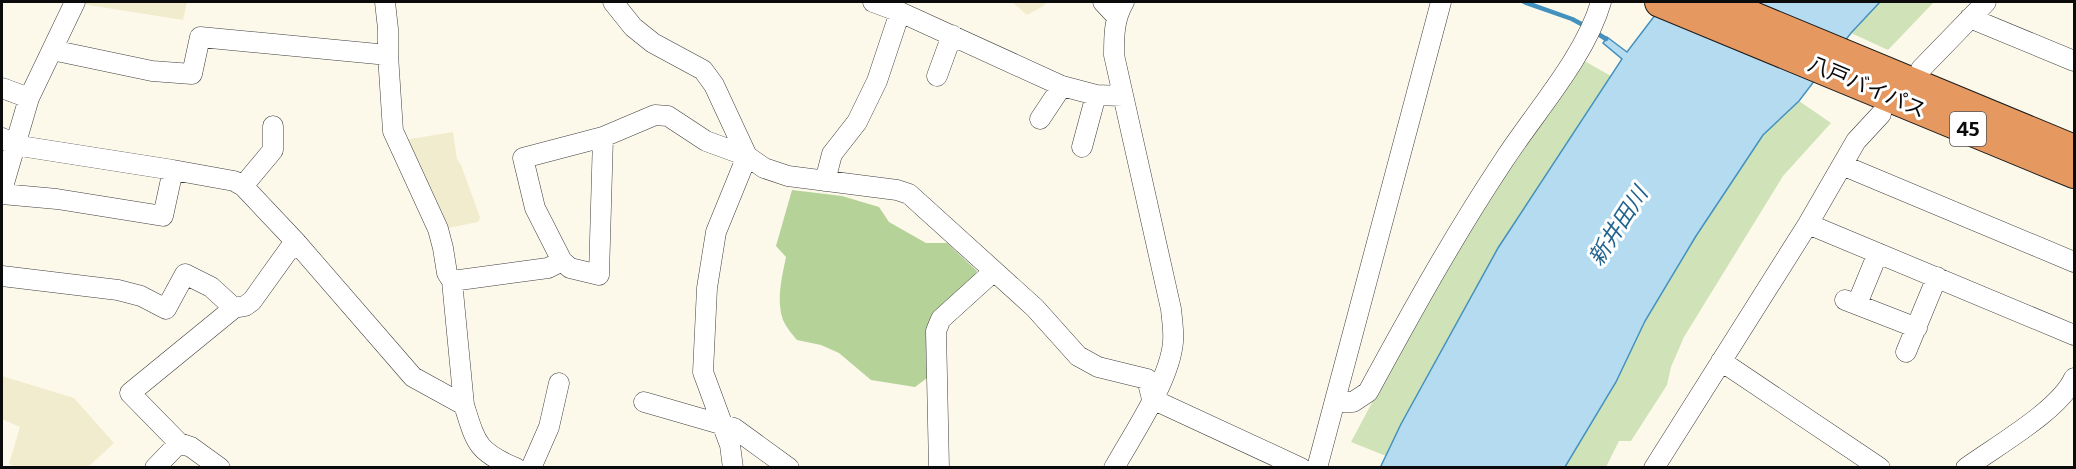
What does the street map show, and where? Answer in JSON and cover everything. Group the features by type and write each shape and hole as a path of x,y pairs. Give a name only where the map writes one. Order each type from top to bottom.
{"highway":[{"name":"八戸バイパス","path":"1660,2 2074,150"},
{"name":"八戸バイパス","path":"1717,2 2074,173"}],"street":[{"path":"75,2 8,142 2,192 163,216 173,170"},
{"path":"385,2 393,131 438,229 447,273 452,281 464,405 475,440 484,452 516,468"},
{"path":"613,2 633,27 653,43 703,70 714,85 747,156 716,232 707,288 703,372 730,445 733,468"},
{"path":"1103,2 1120,9 1114,31 1114,55 1171,309 1173,342 1166,371 1114,468"},
{"path":"1317,468 1441,2"},
{"path":"1335,402 1353,402 1368,392 1452,242 1503,160 1587,38 1601,2"},
{"path":"1921,69 1986,2"},
{"path":"825,181 832,154 857,122 877,81 886,5 1062,86 1096,95 1123,96"},
{"path":"1970,18 2074,61"},
{"path":"937,76 952,36"},
{"path":"51,50 152,71 192,74 200,37 388,55"},
{"path":"1040,119 1062,86"},
{"path":"2,88 29,98"},
{"path":"1082,147 1096,95"},
{"path":"1654,468 1808,224 1856,141 1881,114"},
{"path":"603,137 599,275 570,268 562,261 535,208 523,158 603,137 655,115 668,117 706,141 747,156 764,168 788,176 897,190 909,194 1035,308 1078,356 1098,367 1147,379 1152,399"},
{"path":"243,186 273,150 273,126"},
{"path":"8,142 234,181 243,186 295,241 413,377 464,405"},
{"path":"1842,165 2074,262"},
{"path":"1808,224 2074,335"},
{"path":"220,468 191,447 179,443 130,393 234,308 252,301 295,241"},
{"path":"1878,253 1851,302 1917,328"},
{"path":"452,281 548,268 562,261"},
{"path":"939,468 936,331 941,319 994,271"},
{"path":"2,276 118,290 141,296 166,309 185,274 211,287 234,308"},
{"path":"1906,352 1937,277"},
{"path":"1721,361 1880,468"},
{"path":"1966,468 2050,408 2070,387 2074,378"},
{"path":"531,468 549,428 559,383"},
{"path":"1152,399 1301,468"},
{"path":"644,402 734,428 789,468"},
{"path":"155,468 179,443"}],"shaded area":[{"path":"84,2 187,2 183,20 82,4"},
{"path":"1012,2 1048,2 1027,15"},
{"path":"453,132 457,159 480,217 478,222 443,229 404,140"},
{"path":"2,376 74,398 114,443 88,467 18,468 9,464 20,427 2,419"}],"green space":[{"path":"1880,2 1934,2 1888,50 1851,33"},
{"path":"1579,58 1611,76 1498,248 1401,424 1386,456 1351,442 1456,245"},
{"path":"1799,101 1831,123 1783,176 1684,337 1671,367 1667,385 1631,441 1619,441 1606,467 1565,468 1616,382 1645,321 1696,236 1763,135"},
{"path":"792,190 842,196 879,207 889,222 926,243 947,243 977,271 971,281 931,326 926,345 927,378 915,387 871,380 839,353 821,345 797,340 786,325 781,312 780,297 786,257 776,246"}],"water":[{"name":"新井田川","path":"1665,2 1880,2 1851,33 1799,101 1763,135 1696,236 1645,321 1616,382 1565,467 1380,468 1401,424 1498,248 1622,59 1603,43 1607,37 1627,52"}],"waterway":[{"path":"1524,2 1585,26"},
{"path":"1595,32 1606,39"}]}
